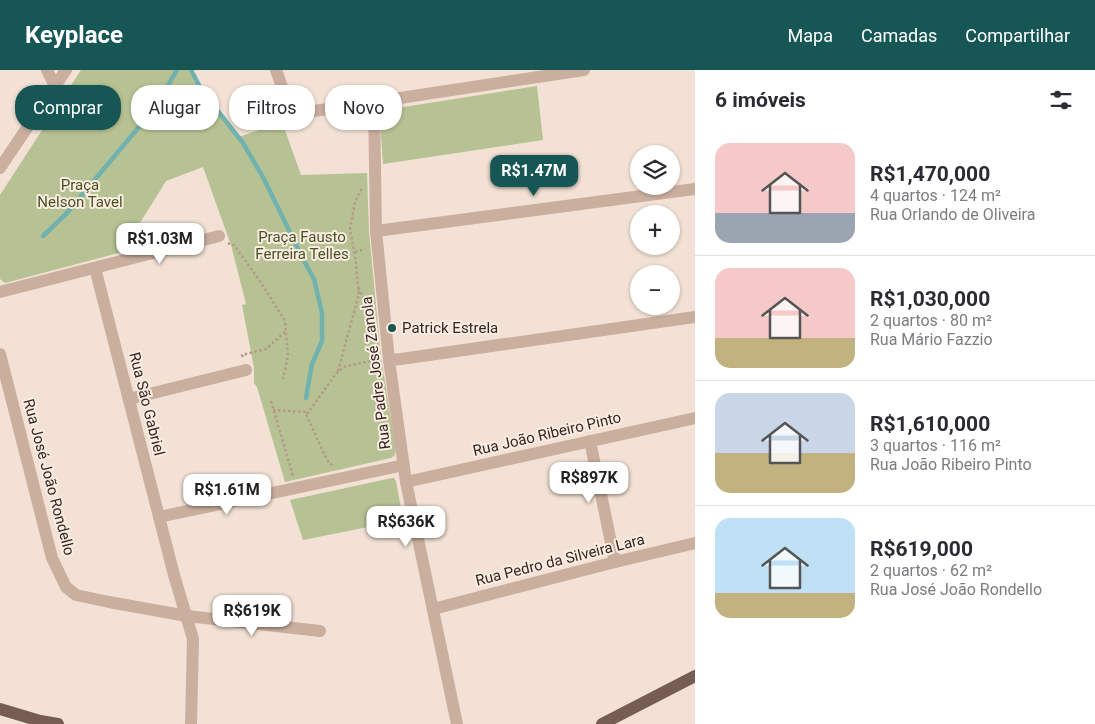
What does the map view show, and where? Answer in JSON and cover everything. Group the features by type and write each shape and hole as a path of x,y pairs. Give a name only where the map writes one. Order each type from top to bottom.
{"main road":[{"path":"607,723 695,676"},
{"path":"1,713 58,724"}],"street":[{"path":"46,70 54,85"},
{"path":"55,85 66,70"},
{"path":"276,70 290,115 325,110"},
{"path":"402,98 584,70"},
{"path":"0,168 25,130"},
{"name":"Rua Padre José Zanola","path":"374,130 376,231 389,360 406,482 456,724"},
{"path":"376,231 695,189"},
{"path":"0,292 219,236"},
{"name":"Rua São Gabriel","path":"95,268 174,576 193,639 191,724"},
{"path":"389,360 695,317"},
{"name":"Rua José João Rondello","path":"0,354 52,558 66,587 76,595 187,616 320,631"},
{"path":"129,399 246,370"},
{"name":"Rua João Ribeiro Pinto","path":"406,482 695,418"},
{"path":"590,441 615,562"},
{"path":"160,517 404,465"},
{"name":"Rua Pedro da Silveira Lara","path":"433,609 615,562 695,544"}],"path":[{"path":"338,371 359,294 356,256 350,229 354,202"},
{"path":"219,236 234,245 260,281 285,321 288,356 283,379"},
{"path":"358,288 370,306 371,316"},
{"path":"242,354 266,349 286,332"},
{"path":"306,414 338,371 346,366 376,360"},
{"path":"271,401 292,476 300,474"},
{"path":"274,410 305,412 328,460 334,467 325,469"}],"green space":[{"name":"Praça Fausto Ferreira Telles","path":"81,70 191,70 199,85 131,85 131,130 219,130 219,112 229,125 229,130 233,130 239,137 259,130 285,130 301,175 367,173 369,232 381,357 396,450 395,455 391,458 285,482 257,387 254,383 254,368 242,305 246,304 231,245 203,167 166,181 122,252 5,283 0,279 0,195 42,130 121,130 121,85 71,85"},
{"path":"537,86 543,140 383,164 381,130 402,130 402,107"},
{"path":"392,478 396,481 403,520 303,540 290,500"}],"waterway":[{"path":"43,236 66,214 154,109 177,70"},
{"path":"191,70 202,91 243,143 264,179 314,279 322,313 322,341 312,364 306,398"}],"place":[{"name":"Patrick Estrela","path":"392,328"}],"park label":[{"name":"Praça Nelson Tavel","path":"80,194"}]}
